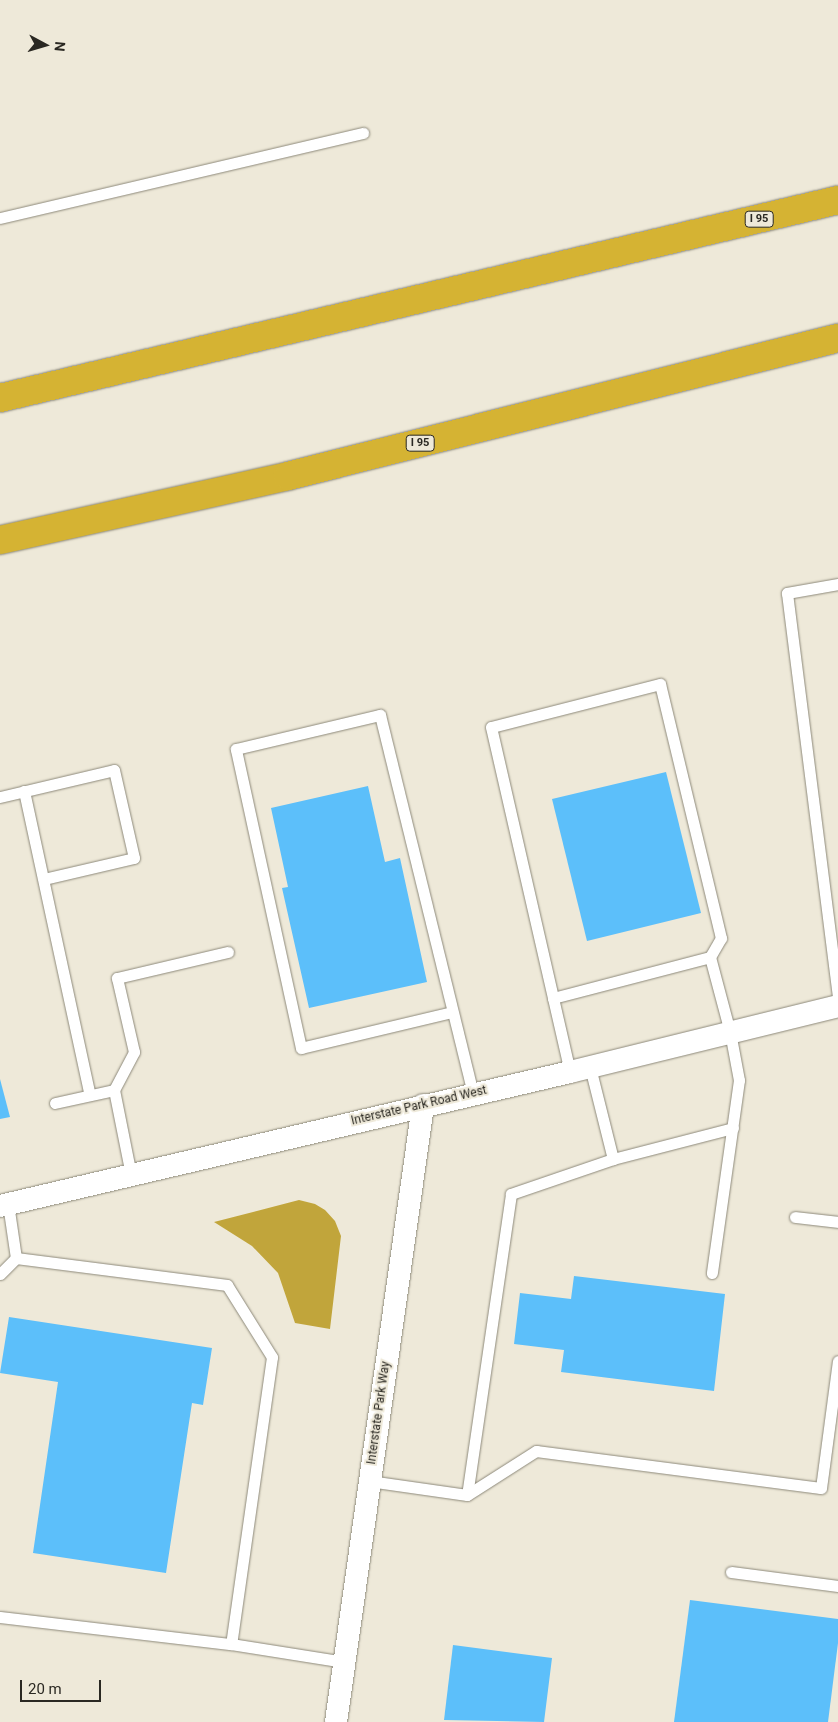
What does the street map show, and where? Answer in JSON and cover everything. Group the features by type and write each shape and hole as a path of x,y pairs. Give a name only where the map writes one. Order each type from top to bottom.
{"highway":[{"name":"I 95","path":"0,398 838,200"},
{"name":"I 95","path":"0,540 288,476 838,338"}],"street":[{"name":"Interstate Park Road West","path":"4,1205 838,1006"},
{"name":"Interstate Park Way","path":"336,1722 423,1105"}],"lane":[{"path":"0,218 363,133"},
{"path":"838,584 787,593 835,939 838,999"},
{"path":"613,1159 553,998 491,727 660,684 720,938 710,957 730,1032 739,1080 712,1273"},
{"path":"452,1012 301,1048 236,749 380,715 473,1093"},
{"path":"0,797 114,770 134,858 44,879"},
{"path":"24,791 90,1095"},
{"path":"131,1175 114,1090 134,1052 118,978 228,952"},
{"path":"553,998 710,957"},
{"path":"55,1103 114,1090"},
{"path":"467,1495 512,1194 613,1159 733,1128"},
{"path":"4,1205 16,1258"},
{"path":"795,1216 838,1222"},
{"path":"0,1274 16,1258"},
{"path":"16,1258 227,1285 272,1358 231,1644"},
{"path":"370,1481 467,1495 536,1451 821,1488 838,1361"},
{"path":"732,1572 838,1586"},
{"path":"0,1617 231,1644 345,1662"}],"shaded area":[{"path":"299,1200 315,1204 325,1210 335,1221 341,1236 330,1329 295,1323 278,1273 252,1246 214,1222"}],"building":[{"path":"666,772 701,913 587,941 552,799"},
{"path":"368,786 385,862 400,858 427,982 309,1008 282,888 288,887 271,808"},
{"path":"0,1079 10,1117 0,1119"},
{"path":"574,1276 725,1294 714,1391 561,1372 564,1350 514,1344 520,1293 571,1299"},
{"path":"9,1317 212,1348 203,1405 192,1403 166,1573 33,1553 58,1382 0,1373"},
{"path":"690,1600 838,1619 838,1643 828,1722 674,1722"},
{"path":"453,1645 552,1658 544,1722 444,1720"}]}
